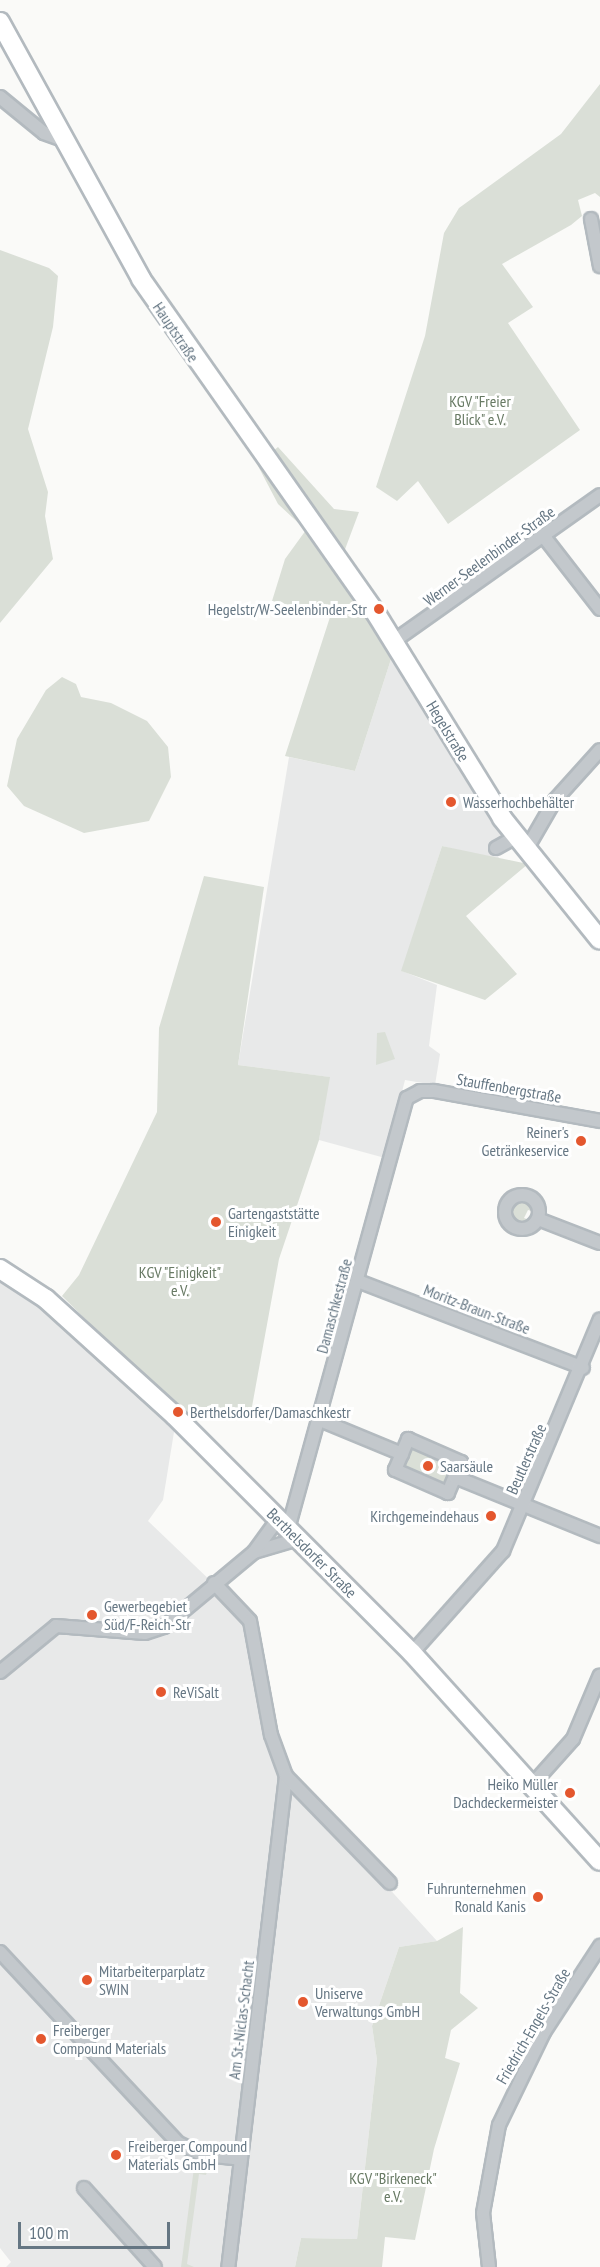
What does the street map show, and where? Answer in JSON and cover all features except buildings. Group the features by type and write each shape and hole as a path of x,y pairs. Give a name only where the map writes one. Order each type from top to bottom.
{"street":[{"name":"Hauptstraße","path":"0,22 141,279 382,623"},
{"path":"0,97 44,133 66,141"},
{"path":"591,219 600,266"},
{"name":"Werner-Seelenbinder-Straße","path":"394,641 545,538 600,495"},
{"path":"545,538 600,609"},
{"name":"Hegelstraße","path":"382,623 521,843 600,940"},
{"path":"496,848 521,843 555,800 600,750"},
{"name":"Stauffenbergstraße","path":"413,1093 434,1091 600,1121"},
{"name":"Damaschkestraße","path":"254,1552 288,1529 320,1420 407,1098 413,1093"},
{"path":"538,1219 600,1243"},
{"name":"Berthelsdorfer Straße","path":"0,1269 36,1291 129,1371 412,1653 600,1862"},
{"name":"Moritz-Braun-Straße","path":"358,1281 583,1368"},
{"name":"Beutlerstraße","path":"412,1653 474,1590 503,1551 583,1368 600,1319"},
{"path":"320,1420 402,1454"},
{"path":"408,1439 461,1462 448,1493 395,1470 402,1454 408,1439"},
{"path":"455,1477 600,1536"},
{"path":"0,1672 56,1626 145,1633 164,1627 214,1583 288,1529"},
{"name":"Am St.-Niclas-Schacht","path":"214,1583 250,1621 270,1735 286,1776 390,1883"},
{"path":"531,1786 573,1738 600,1676"},
{"name":"Am St.-Niclas-Schacht","path":"228,2267 286,1776"},
{"name":"Friedrich-Engels-Straße","path":"489,2267 483,2213 499,2125 544,2032 600,1946"},
{"path":"0,1952 178,2144 204,2156 241,2159"},
{"path":"84,2188 155,2267"}],"shaded area":[{"path":"392,656 506,837 493,843 500,861 442,846 402,971 437,985 429,1046 440,1054 435,1085 405,1080 385,1158 319,1140 329,1077 238,1065 289,757 355,771"},
{"path":"0,1275 183,1425 174,1432 163,1500 148,1521 238,1607 249,1631 285,1790 295,1790 319,1812 437,1941 399,1947 372,2026 377,2060 357,2239 301,2238 295,2267 6,2267 11,2262 0,2248"}],"green space":[{"name":"KGV \"Freier Blick\" e.V.","path":"600,84 600,197 595,193 578,200 582,216 571,225 502,264 533,307 508,323 580,430 448,524 418,481 397,501 376,487 425,336 444,233 459,208 561,134"},
{"path":"0,250 49,268 58,276 53,327 28,429 48,492 45,516 53,559 0,623"},
{"path":"278,447 334,509 359,512 344,552 332,561 392,656 355,771 285,756 331,614 272,601 285,559 306,530 278,504 257,464"},
{"path":"62,677 76,684 81,697 111,703 147,721 168,747 171,777 149,821 84,833 24,806 7,786 17,739 46,690"},
{"path":"442,846 528,864 466,916 517,974 485,1000 401,971"},
{"name":"KGV \"Einigkeit\" e.V.","path":"204,876 264,887 238,1065 330,1077 319,1140 279,1259 251,1412 192,1406 183,1425 142,1375 62,1296 79,1275 157,1112 159,1028"},
{"path":"385,1032 395,1059 376,1065 377,1033"},
{"path":"523,1199 535,1212 528,1210 524,1218 532,1221 520,1225 509,1211"},
{"path":"414,1447 450,1460 450,1478 440,1485 407,1470 404,1458"},
{"name":"KGV \"Birkeneck\" e.V.","path":"463,1927 460,1993 478,2008 451,2030 445,2058 460,2063 434,2149 415,2240 385,2237 382,2267 295,2267 301,2238 357,2239 377,2060 372,2026 399,1947 437,1941"},
{"path":"186,2154 208,2168 206,2175 199,2174 187,2264 194,2267 181,2267 195,2160 182,2165"}],"place":[{"name":"Hegelstr/W-Seelenbinder-Str","path":"379,609"},
{"name":"Wasserhochbehälter","path":"451,802"},
{"name":"Reiner's Getränkeservice","path":"581,1141"},
{"name":"Gartengaststätte Einigkeit","path":"216,1222"},
{"name":"Berthelsdorfer/Damaschkestr","path":"178,1412"},
{"name":"Saarsäule","path":"428,1466"},
{"name":"Kirchgemeindehaus","path":"491,1516"},
{"name":"Gewerbegebiet Süd/F-Reich-Str","path":"92,1615"},
{"name":"ReViSalt","path":"161,1692"},
{"name":"Heiko Müller Dachdeckermeister","path":"570,1793"},
{"name":"Fuhrunternehmen Ronald Kanis","path":"538,1897"},
{"name":"Mitarbeiterparplatz SWIN","path":"87,1980"},
{"name":"Uniserve Verwaltungs GmbH","path":"303,2002"},
{"name":"Freiberger Compound Materials","path":"41,2039"},
{"name":"Freiberger Compound Materials GmbH","path":"116,2155"}]}
